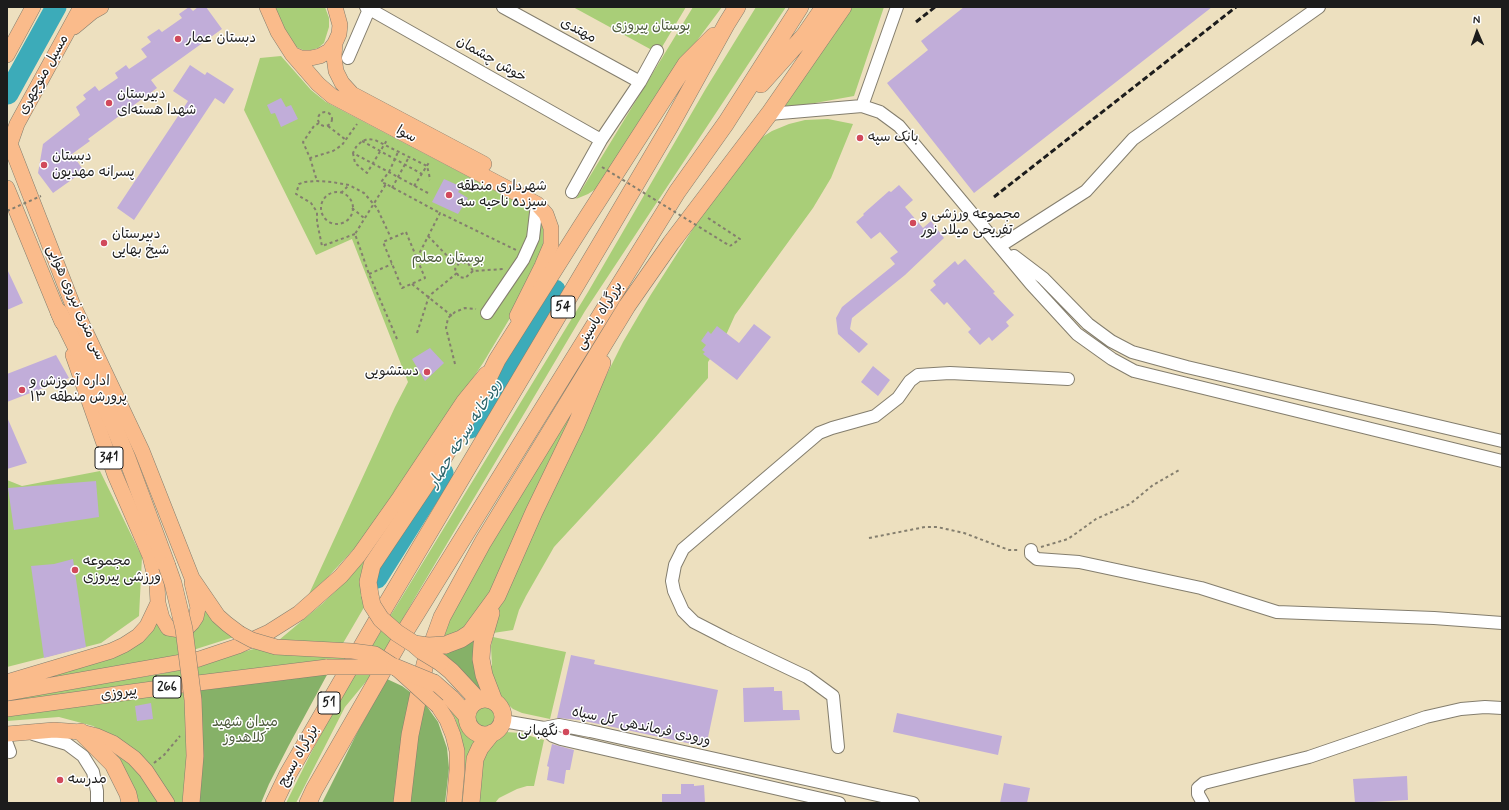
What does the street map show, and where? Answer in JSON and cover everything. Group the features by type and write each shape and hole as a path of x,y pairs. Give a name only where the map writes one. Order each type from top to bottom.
{"highway":[{"name":"54","path":"386,605 608,233 727,23 738,7"},
{"name":"بزرگراه یاسینی","path":"410,637 677,192 726,123 800,7"},
{"path":"726,123 804,36 824,7"},
{"path":"402,803 410,735 425,664 442,617 483,542 627,306 696,209 769,114 843,7"},
{"path":"497,596 470,633 461,639 445,645 433,646 396,633 380,619 372,605 368,582 372,565 441,462 478,399 497,360 581,227 686,64 727,23"},
{"path":"486,701 482,659 484,636 497,596 534,512 576,424 627,306"},
{"path":"59,312 113,423 174,583 184,629 193,700 195,756 191,803"},
{"name":"بزرگراه بسیج","path":"274,803 288,774 386,605"},
{"path":"410,637 422,651 440,662 486,701 502,709 498,727 480,748 476,759 471,803"},
{"name":"بزرگراه بسیج","path":"308,803 314,790 410,637"},
{"path":"395,667 434,683 451,698 467,716"},
{"path":"486,701 470,707 467,716 468,724 476,732 481,734 498,727"},
{"path":"81,732 113,764 128,794 130,803"}],"main road":[{"path":"7,55 34,7"},
{"name":"مسیل منوچهری","path":"8,140 81,7"},
{"path":"67,33 92,12 101,7"},
{"name":"سوا","path":"7,693 199,659 238,646 269,632 299,613 341,576 359,555 405,490 464,401 497,360 551,245 551,228 546,214 535,202 332,96 318,84 292,54 278,32 267,7"},
{"path":"292,54 301,58 311,58 320,56 329,51 339,34 340,24 335,7"},
{"name":"سوا","path":"335,43 334,57 336,71 342,83 352,94 537,193 538,198 535,202"},
{"name":"سی متری نیروی هوایی","path":"8,140 72,303 142,450 192,578 218,616 239,633 252,640 276,647 352,651 375,654 395,667 438,706 448,720 457,751 458,770 454,803"},
{"name":"سی متری نیروی هوایی","path":"7,188 59,312 115,475 150,556 157,585 158,603 162,618 168,628 180,630 188,627 196,617 198,608 192,578"},
{"path":"7,682 111,651 124,645 138,636 147,626 158,603"},
{"name":"پیروزی","path":"7,709 327,667 395,667"},
{"path":"7,734 54,730 81,732 97,736 113,743 134,758 146,770 167,803"}],"street":[{"name":"مهتدی","path":"502,7 640,82"},
{"path":"862,106 897,7"},
{"path":"1000,246 1086,191 1133,140 1319,7"},
{"path":"348,58 368,8"},
{"name":"خوش چشمان","path":"368,8 601,140"},
{"path":"572,192 601,140 640,82 657,51"},
{"path":"769,114 862,106 880,112 899,126 1031,284 1077,334 1112,359 1134,370 1502,461"},
{"path":"482,311 523,260 533,238 535,202"},
{"path":"1000,246 1043,278 1088,324 1112,341 1132,352 1187,367 1502,441"},
{"path":"838,747 833,696 808,677 694,622 683,611 674,591 672,581 675,565 683,549 819,434 832,428 875,416 898,398 910,381 918,375 950,373 1068,379"},
{"path":"1031,550 1031,554 1037,559 1079,562 1193,587 1277,612 1434,618 1502,623"},
{"path":"1204,803 1198,794 1198,788 1204,784 1309,757 1426,717 1460,709 1484,706 1502,708"},
{"name":"ورودی فرماندهی کل سپاه","path":"544,728 559,725 590,731 913,803"},
{"path":"498,727 544,728"},
{"name":"ورودی فرماندهی کل سپاه","path":"544,728 553,736 561,739 839,803"},
{"path":"28,732 67,744 83,756 93,772 97,791 97,803"}],"path":[{"path":"319,124 317,119 319,114 322,112 327,112 331,115 332,120 328,126"},
{"path":"310,158 333,150 346,140 363,113"},
{"path":"317,181 303,142 314,126 319,124 328,126 346,140"},
{"path":"393,129 384,144 373,164 367,173 355,163 353,153 356,147 362,141 368,139 375,140 384,144 427,166 430,180"},
{"path":"362,141 422,174"},
{"path":"414,186 436,151"},
{"path":"398,152 389,172 381,182 518,251"},
{"path":"353,153 428,193"},
{"path":"392,188 409,157"},
{"path":"602,167 730,246 740,239 696,209"},
{"path":"386,184 373,204 364,218 355,234 322,246 317,222 317,212 311,203 296,194 299,184 305,182 317,181 349,185 364,193 373,204 377,208 391,238"},
{"path":"341,193 349,185"},
{"path":"341,193 349,198 352,208 349,218 340,223 330,222 323,215 321,210 323,200 331,194 341,193"},
{"path":"7,211 41,196"},
{"path":"352,208 364,218"},
{"path":"417,258 440,213"},
{"path":"406,232 417,258 425,278 402,288 383,242 406,232"},
{"path":"355,234 369,274 397,339"},
{"path":"428,236 457,266 456,269 459,277 465,278 473,271 505,269"},
{"path":"457,266 459,263 468,263 473,271"},
{"path":"369,274 392,264"},
{"path":"417,334 429,296 457,274"},
{"path":"412,284 429,296 452,316"},
{"path":"455,364 446,328 448,318 455,312 465,308 482,311"},
{"path":"869,538 925,527 937,527 964,533 1009,550 1031,550 1068,538 1096,518 1130,504 1153,485 1181,469"},
{"path":"149,766 164,755 182,733"}],"green space":[{"path":"272,7 325,7 329,18 329,27 324,43 318,48 311,50 303,50 294,46"},
{"name":"بوستان پیروزی","path":"573,7 686,7 662,47 650,49"},
{"path":"693,7 722,7 690,50 602,185 588,194 576,199"},
{"path":"756,7 786,7 585,311 369,678 345,707 296,803 286,803 337,704 363,660 196,678 194,666 257,648 364,659 588,292 705,90"},
{"path":"851,7 884,7 854,96 776,110"},
{"name":"بوستان معلم","path":"281,56 311,90 326,102 539,214 548,235 525,293 483,363 363,539 328,577 309,594 395,407 408,382 352,239 316,255 244,110 260,58"},
{"path":"828,119 853,124 831,178 813,208 735,315 726,335 708,362 708,378 554,547 519,610 513,630 493,633 496,614 520,556 576,436 623,342 650,296 698,221 759,139 772,131 789,124 805,120"},
{"path":"593,377 474,624 441,642 449,621 474,573"},
{"name":"مجموعه ورزشی پیروزی","path":"100,471 142,557 139,616 101,643 7,667 7,480 22,486"},
{"path":"378,539 365,566 366,604 342,645 279,640 340,587"},
{"path":"198,595 213,620 234,637 193,650 190,632"},
{"path":"154,621 180,635 183,655 7,686 114,654"},
{"path":"478,629 487,692 474,694 431,652"},
{"path":"493,637 566,652 550,719 522,713 513,709 496,692 488,664 492,666 491,646"},
{"path":"185,668 186,679 7,702 7,698 161,674"},
{"name":"میدان شهید کلاهدوز","path":"328,673 289,745 261,803 196,803 197,689"},
{"path":"387,679 402,686 414,695 397,803 322,803 358,731"},
{"path":"188,691 186,803 173,803 118,740 93,726 59,717 7,721 7,713"},
{"path":"423,701 438,722 447,748 449,768 445,803 408,803"},
{"path":"445,702 459,713 466,732 478,739 466,803 462,803 465,770 464,750 455,718"},
{"path":"485,703 493,707 497,715 493,723 485,727 477,723 473,715 477,707"},
{"path":"506,732 520,733 544,740 534,786 527,786 517,789 499,798 495,803 475,803 480,757 499,734"},
{"path":"110,750 128,763 138,773 159,803 135,803"}],"building":[{"path":"189,7 193,11 198,7 206,7 222,29 151,80 157,88 88,139 90,141 72,154 84,171 53,193 38,173 43,144 80,115 76,107 86,99 83,95 95,86 99,91 118,78 115,73 126,65 129,69 147,57 141,49 151,42 147,37 159,29 162,32 182,18 179,14"},
{"path":"964,7 1212,7 974,193 887,83 928,50 921,41"},
{"path":"190,65 205,75 207,72 234,89 224,104 215,98 134,220 117,208 188,101 173,91"},
{"path":"281,98 286,107 291,105 298,119 281,127 275,113 271,114 267,105"},
{"name":"شهرداری منطقه سیزده ناحیه سه","path":"444,179 462,187 458,192 468,198 458,214 432,202"},
{"path":"899,185 913,200 905,207 923,228 931,221 944,238 905,275 852,318 850,329 868,344 859,353 838,334 836,318 842,307 895,264 890,258 898,252 880,232 871,239 856,222 889,191 891,192"},
{"path":"965,259 995,292 993,293 1014,315 1006,322 1009,326 992,341 989,337 980,345 968,332 971,329 947,302 944,305 930,290 936,285 933,281 955,261 958,265"},
{"path":"7,269 23,303 7,310"},
{"path":"754,324 771,337 737,380 703,354 705,352 702,350 706,345 701,341 708,331 711,334 717,326 739,343"},
{"name":"دستشویی","path":"430,348 444,363 425,381 412,359"},
{"name":"اداره آموزش و پرورش منطقه ۱۳","path":"56,355 69,378 7,402 7,374"},
{"path":"873,366 890,380 878,396 861,382"},
{"name":"اداره آموزش و پرورش منطقه ۱۳","path":"7,417 27,463 7,469"},
{"path":"96,481 99,517 14,530 8,488"},
{"path":"73,559 86,647 44,658 31,566 54,564"},
{"path":"571,655 595,660 594,664 718,690 706,747 580,720 557,718"},
{"path":"774,687 774,691 782,691 783,710 799,710 800,720 744,722 743,688"},
{"path":"151,703 153,719 137,721 135,706"},
{"path":"897,713 1002,736 998,755 893,732"},
{"path":"552,744 574,750 570,770 566,770 564,784 547,780 549,767 547,766"},
{"path":"1407,776 1408,800 1355,803 1353,779"},
{"path":"1004,783 1030,788 1027,803 1000,803"},
{"path":"681,784 694,784 694,786 704,785 705,803 662,803 662,794 681,794"}],"waterway":[{"path":"8,94 56,7"},
{"name":"رودخانه سرخه حصار","path":"470,428 555,290"},
{"name":"رودخانه سرخه حصار","path":"377,578 443,473"}],"railway":[{"path":"916,22 935,7"},
{"path":"994,197 1236,7"}],"place":[{"name":"دبستان عمار","path":"178,39"},
{"name":"دبیرستان شهدا هسته‌ای","path":"109,103"},
{"name":"بانک سپه","path":"860,138"},
{"name":"دبستان پسرانه مهدیون","path":"44,165"},
{"name":"شهرداری منطقه سیزده ناحیه سه","path":"449,195"},
{"name":"مجموعه ورزشی و تفریحی میلاد نور","path":"913,223"},
{"name":"دبیرستان شیخ بهایی","path":"104,243"},
{"name":"دستشویی","path":"427,372"},
{"name":"اداره آموزش و پرورش منطقه ۱۳","path":"22,390"},
{"name":"مجموعه ورزشی پیروزی","path":"75,570"},
{"name":"نگهبانی","path":"566,732"},
{"name":"مدرسه","path":"60,780"}]}
